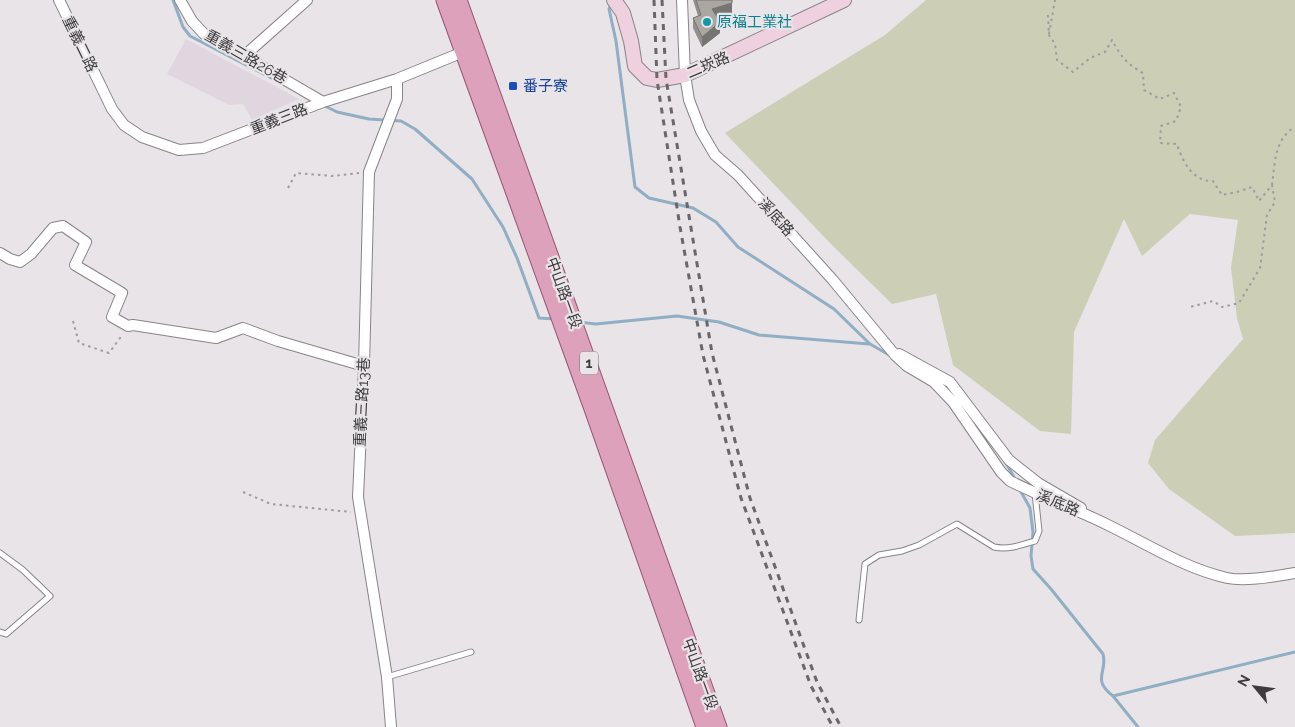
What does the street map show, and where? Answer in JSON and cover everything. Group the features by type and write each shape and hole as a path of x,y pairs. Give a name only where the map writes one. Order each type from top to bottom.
{"main road":[{"name":"中山路一段","path":"444,0 470,49"},
{"name":"中山路一段","path":"459,0 470,49 701,697 719,727"},
{"name":"中山路一段","path":"701,697 704,727"}],"street":[{"name":"重義二路","path":"60,0 101,88"},
{"name":"重義三路26巷","path":"180,0 192,21 204,34 324,102"},
{"path":"244,56 307,0"},
{"name":"二崁路","path":"614,0 623,13 631,41 635,66 646,78 657,80 685,76 844,0"},
{"name":"溪底路","path":"682,0 685,76 689,100 701,131 715,155 738,176 832,280 892,351 907,366 934,382 953,402 1001,472 1010,481 1107,524 1165,555 1195,568 1228,578 1266,578 1295,573"},
{"name":"重義三路","path":"101,88 112,109 124,125 142,136 179,150 203,148 324,102 397,79 470,49"},
{"name":"重義三路13巷","path":"391,727 387,677 358,497 364,366 369,172 396,99 397,79"},
{"path":"0,253 10,260 20,262 31,254 53,228 63,226 86,242 75,265 122,294 112,317 128,326 133,325 216,338 244,328 278,341 364,366"},
{"name":"溪底路","path":"892,351 950,382 1009,460 1038,483 1067,498 1107,524"}],"lane":[{"path":"859,620 865,564 879,555 902,551 919,545 957,524 994,546 1001,548 1035,541 1039,531 1031,491"},
{"path":"0,553 23,570 50,596 6,634 0,632"},
{"path":"387,677 471,652"}],"path":[{"path":"1049,34 1055,0"},
{"path":"1048,15 1049,34 1055,44 1057,60 1072,72 1090,58 1105,52 1112,40 1119,54 1129,65 1143,73 1144,90 1160,100 1174,93 1180,106 1176,121 1161,126 1160,142 1178,144 1187,167 1195,176 1206,182 1213,181 1222,195 1252,187 1259,201 1272,185"},
{"path":"1190,306 1213,301 1222,307 1239,304 1260,268 1267,215 1275,202 1272,185 1273,163 1276,151 1289,130 1295,127"},
{"path":"288,188 296,173 332,176 369,172"},
{"path":"73,321 79,344 109,353 128,326"},
{"path":"243,492 271,504 361,513"}],"shaded area":[{"path":"186,39 299,99 252,120 243,104 229,105 167,74"}],"green space":[{"path":"926,0 1295,0 1295,533 1235,536 1169,489 1148,463 1155,440 1243,339 1237,318 1231,268 1238,220 1190,214 1142,256 1124,219 1074,332 1071,434 1040,431 953,365 936,294 892,304 830,243 725,133 885,35"}],"building":[{"path":"696,0 732,0 732,3 712,9 720,22 702,37 693,18 701,15"}],"waterway":[{"path":"173,0 183,27 190,36 279,82"},
{"path":"612,3 609,9 616,41 635,187 649,198 693,208 716,222 738,247 834,309 870,344 891,356"},
{"path":"323,105 337,112 369,119 401,121 415,129 472,179 503,227 517,258 539,318 555,319"},
{"path":"578,322 596,324 677,316 719,322 759,335 869,344"},
{"path":"1006,463 1015,479"},
{"path":"1020,490 1030,508 1033,532 1031,556 1033,569 1103,654 1104,666 1101,680 1106,690 1113,696 1295,652"},
{"path":"1113,696 1138,727"}],"railway":[{"path":"654,0 657,80 680,227 703,355 741,498 811,686 833,727"},
{"path":"662,0 666,79 712,353 750,498 817,682 841,727"}],"place":[{"name":"原福工業社","path":"707,22"},
{"name":"番子寮","path":"513,86"}]}
